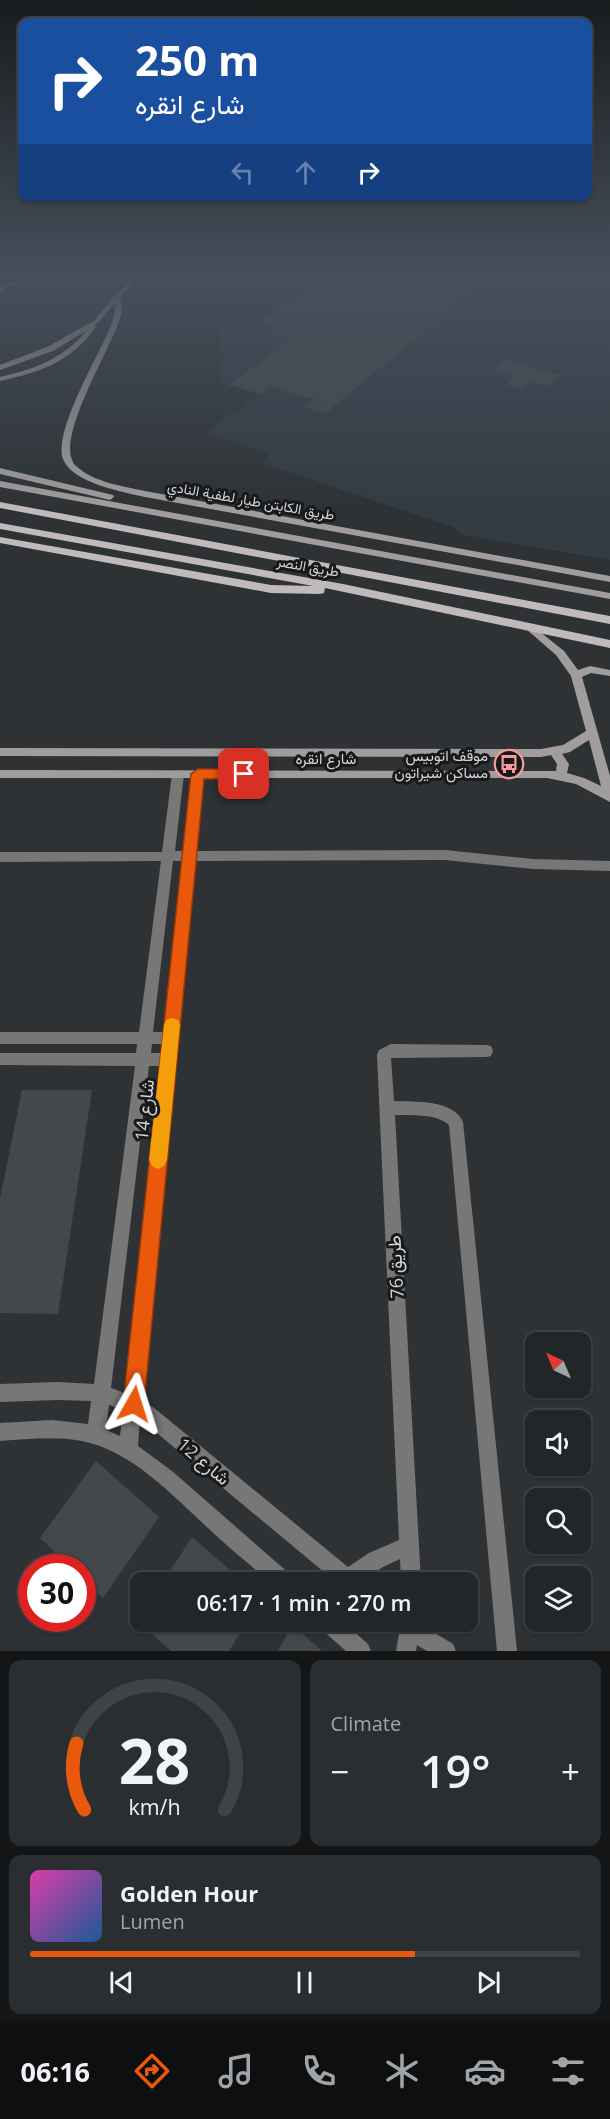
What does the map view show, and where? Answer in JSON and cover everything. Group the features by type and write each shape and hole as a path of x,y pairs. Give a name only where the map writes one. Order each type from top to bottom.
{"main road":[{"path":"0,368 37,354"},
{"path":"0,380 32,371 68,354"},
{"name":"طريق الكابتن طيار لطفية النادي","path":"102,354 69,427 64,453 67,461 83,473 110,485 145,494 610,579"},
{"path":"0,471 153,507 170,515"},
{"path":"52,482 73,480 81,477 83,473"},
{"name":"طريق الكابتن طيار لطفية النادي","path":"0,484 610,596"},
{"name":"طريق النصر","path":"0,505 610,620"},
{"name":"طريق النصر","path":"0,526 343,588 610,644"},
{"path":"0,540 271,589 304,591 343,588"},
{"path":"530,627 560,654 576,675 610,797"},
{"path":"576,675 590,669 610,672"},
{"name":"شارع انقره","path":"0,752 554,751 576,744 592,733"},
{"path":"554,751 563,764 561,775"},
{"name":"شارع انقره","path":"0,774 561,775 588,783 610,797"}],"street":[{"name":"شارع 14","path":"96,1436 178,774"},
{"name":"شارع 14","path":"128,1450 198,774"},
{"path":"0,857 189,858 445,855 533,864 610,866"},
{"path":"0,1038 171,1038"},
{"name":"طريق 76","path":"410,1572 384,1057 388,1050 486,1051"},
{"path":"0,1059 168,1060"},
{"path":"387,1108 444,1112 450,1114 456,1122 507,1651"},
{"name":"شارع 12","path":"0,1393 101,1393 134,1404 338,1572"},
{"path":"0,1432 67,1430 96,1436 128,1450 183,1493 273,1572"},
{"path":"361,1572 376,1560 409,1546"},
{"path":"339,1632 361,1651"},
{"path":"406,1632 406,1651"},
{"path":"417,1632 446,1651"}],"shaded area":[{"path":"223,354 610,354 610,560 459,534 454,527 261,463 270,454 207,433 230,413 236,412 260,394 220,382"}],"building":[{"path":"271,354 397,354 325,414 304,407 314,399 270,387 260,394 229,385"},
{"path":"506,360 561,375 546,386 532,382 521,389 507,385 515,376 493,371"},
{"path":"22,1090 92,1090 58,1314 0,1313 0,1199"},
{"path":"96,1461 159,1517 103,1598 96,1591 96,1554 57,1554 40,1538"},
{"path":"192,1537 232,1572 169,1572"},
{"path":"150,1632 241,1632 229,1651 171,1651"},
{"path":"288,1632 300,1632 322,1651 278,1651"}],"slow traffic":[{"path":"158,1160 172,1025"}],"place":[{"name":"موقف اتوبيس مساكن شيراتون","path":"509,764"}],"route":[{"path":"134,1404 198,774 244,774"}]}
